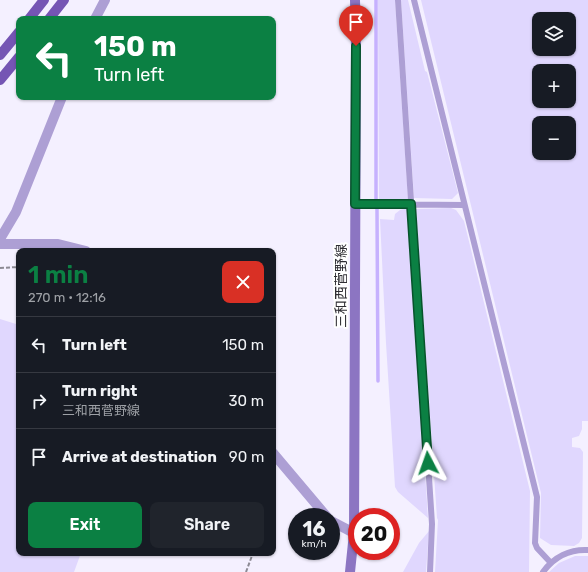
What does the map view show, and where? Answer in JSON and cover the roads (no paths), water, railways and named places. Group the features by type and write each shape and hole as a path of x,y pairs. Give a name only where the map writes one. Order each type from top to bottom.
{"main road":[{"path":"31,16 44,0"},
{"path":"51,16 64,0"},
{"name":"三和西菅野線","path":"354,508 355,0"},
{"path":"0,55 16,36"},
{"path":"0,80 16,61"},
{"name":"三和西菅野線","path":"350,572 351,560"}],"street":[{"path":"97,16 105,0"},
{"path":"0,239 16,212 61,100"},
{"path":"0,244 58,244 74,248"},
{"path":"276,456 320,508"}],"lane":[{"path":"398,0 432,524 430,572"},
{"path":"414,0 537,497 535,543 537,548 551,563"},
{"path":"355,204 464,204"},
{"path":"543,572 556,559 571,552 588,550"}],"waterway":[{"path":"376,0 376,199"},
{"path":"377,209 378,381"}]}
